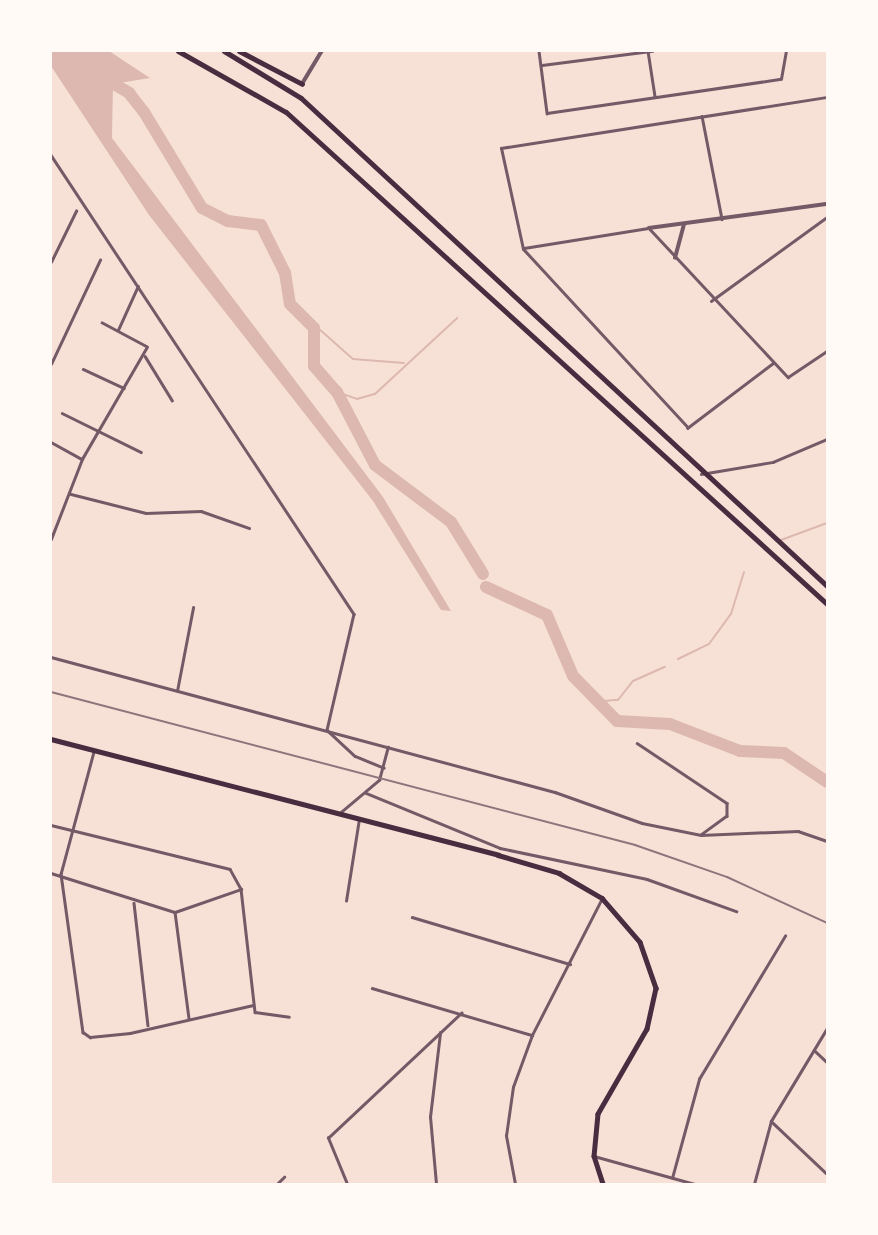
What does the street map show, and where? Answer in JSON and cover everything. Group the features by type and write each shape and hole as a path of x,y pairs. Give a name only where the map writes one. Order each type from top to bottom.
{"highway":[{"path":"178,51 286,112 827,604"},
{"path":"224,51 302,98 701,474 827,586"},
{"path":"239,51 302,84"}],"main road":[{"path":"51,738 498,855 559,873 601,898 640,942 656,988 647,1029 601,1105 594,1156 603,1184"}],"street":[{"path":"302,84 322,51"},
{"path":"539,51 547,113 781,79 786,51"},
{"path":"542,65 649,51 655,96"},
{"path":"774,363 688,428 523,248 501,148 827,97"},
{"path":"702,116 722,219"},
{"path":"51,155 354,614 327,730"},
{"path":"523,248 827,204"},
{"path":"51,262 76,211"},
{"path":"711,301 827,217"},
{"path":"675,258 685,223"},
{"path":"649,228 711,301 788,377 827,351"},
{"path":"51,364 100,260"},
{"path":"118,330 138,286"},
{"path":"51,539 53,529 71,494 82,458 145,356 147,347 102,323"},
{"path":"145,356 172,400"},
{"path":"83,369 125,389"},
{"path":"62,413 141,452"},
{"path":"701,474 773,462 827,439"},
{"path":"51,442 82,458"},
{"path":"71,494 146,513 201,511 249,528"},
{"path":"177,691 193,608"},
{"path":"51,657 327,730 701,835 788,830 827,841"},
{"path":"327,730 355,756 384,768"},
{"path":"637,743 727,803 727,816 701,835"},
{"path":"340,813 366,793 384,768 388,747"},
{"path":"95,750 61,874 83,1032 90,1037 253,1005"},
{"path":"366,793 500,848 646,879 737,911"},
{"path":"346,901 359,819"},
{"path":"51,825 230,869 241,889 253,1005 259,1015 289,1017"},
{"path":"498,855 500,848"},
{"path":"51,873 175,912 241,889"},
{"path":"515,1184 506,1136 513,1087 532,1035 571,964 601,898"},
{"path":"134,901 148,1025"},
{"path":"175,912 189,1019"},
{"path":"412,917 571,964"},
{"path":"672,1178 699,1079 785,936"},
{"path":"372,988 532,1035"},
{"path":"347,1184 328,1138 461,1013"},
{"path":"754,1184 771,1121 827,1028"},
{"path":"436,1184 430,1117 440,1033"},
{"path":"814,1050 827,1062"},
{"path":"771,1121 827,1174"},
{"path":"594,1156 695,1184"},
{"path":"277,1184 284,1177"}],"shaded area":[{"path":"51,51 109,51 150,78 113,84 112,138 383,497 451,611 441,610 373,501 149,215 51,66"}],"waterway":[{"path":"100,76 129,93 144,112 202,208 228,221 261,225 285,273 290,304 314,328 314,366 337,392 375,465 451,522 483,574"},
{"path":"337,392 357,399 375,394 457,318"},
{"path":"310,321 353,359 404,363"},
{"path":"781,540 827,523"},
{"path":"678,659 709,644 731,614 744,572"},
{"path":"486,587 547,615 573,676 617,721 670,724 740,751 784,753 827,782"},
{"path":"593,702 618,700 633,681 665,667"}],"railway":[{"path":"51,692 635,845 727,877 827,923"}]}
